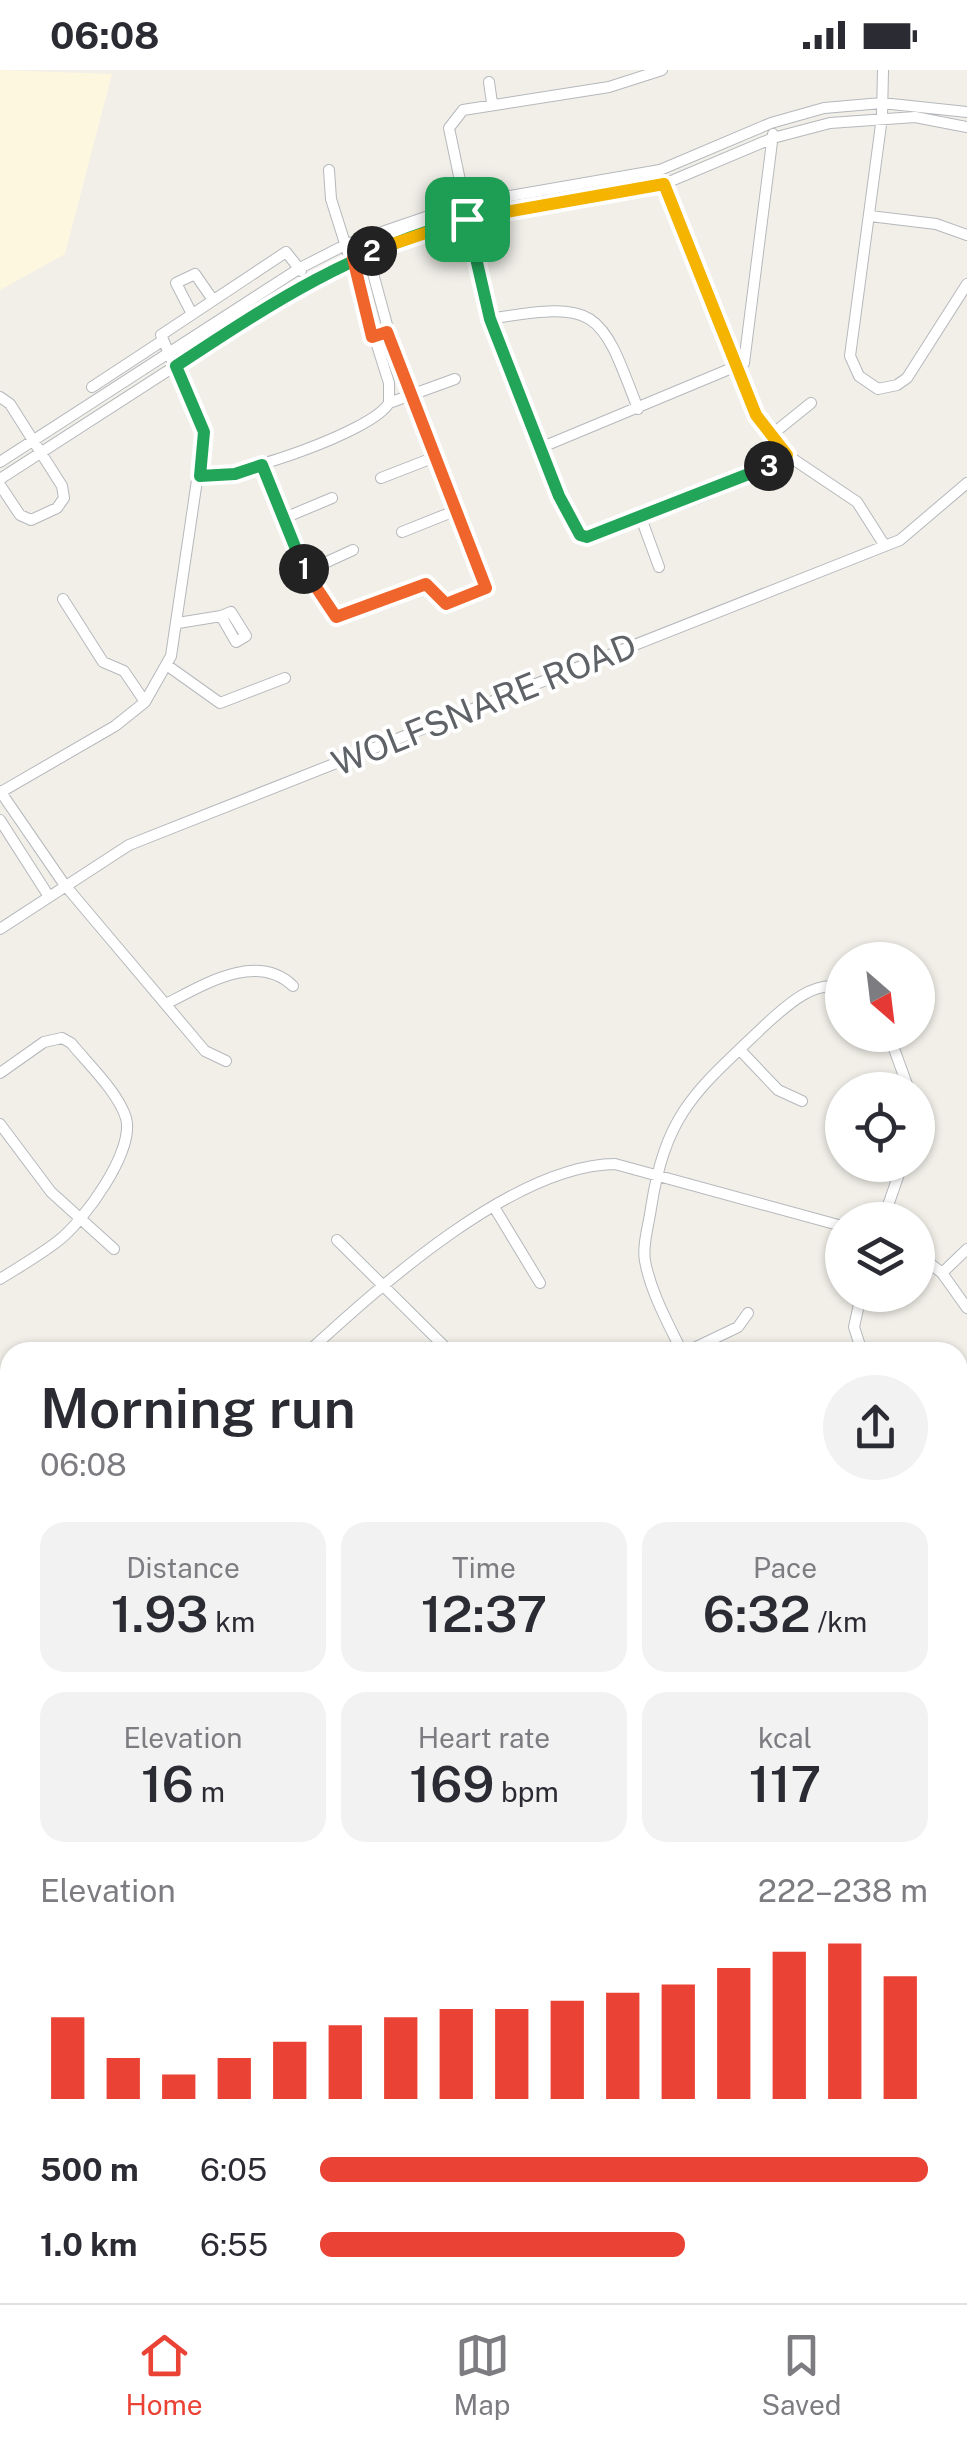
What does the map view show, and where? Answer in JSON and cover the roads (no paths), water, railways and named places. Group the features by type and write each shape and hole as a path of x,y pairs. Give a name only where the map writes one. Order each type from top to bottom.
{"street":[{"path":"883,70 882,118 850,356 858,376 872,387 898,385 967,284"},
{"path":"659,71 609,88 463,110 449,128 490,319 540,448 580,535 587,537 641,518 766,468 787,455"},
{"path":"489,82 492,103"},
{"path":"92,386 347,244 464,204 660,170 771,123 824,108 882,103 967,112"},
{"path":"0,462 37,446 176,366 307,281 353,258 467,219 664,184 773,138 830,123 915,118 967,128"},
{"path":"540,448 736,370 747,358 773,138 771,123"},
{"path":"329,170 331,199 353,258 372,337 390,389 389,403"},
{"path":"660,170 736,370 770,436 787,455 857,502 885,546"},
{"path":"870,216 936,224 967,235"},
{"path":"226,1061 205,1051 64,884 2,798 115,726 145,702 168,666 178,624 204,432 165,346 164,332 286,252 307,281"},
{"path":"262,465 305,572 336,617 426,584 446,604 481,594 486,584 387,332 371,266"},
{"path":"192,314 176,284 195,274 213,300"},
{"path":"490,319 570,308 598,321 612,342 638,408"},
{"path":"372,337 387,332"},
{"path":"723,336 749,335"},
{"path":"0,397 10,404 37,446 64,491 60,506 42,518 27,519 0,482 37,446 165,346"},
{"path":"200,476 235,474 262,465 372,421 389,403 455,380"},
{"path":"770,436 811,403"},
{"path":"381,478 435,457"},
{"name":"WOLFSNARE ROAD","path":"0,929 64,884 146,838 885,546 925,523 967,483"},
{"path":"282,519 332,498"},
{"path":"402,532 456,510"},
{"path":"641,518 660,566"},
{"path":"305,572 353,550"},
{"path":"63,599 102,662 124,672 145,702"},
{"path":"178,624 221,616"},
{"path":"168,666 220,704 286,678"},
{"path":"0,820 48,895"},
{"path":"166,1004 241,972 274,972 293,986"},
{"path":"679,1342 657,1302 644,1256 664,1142 681,1110 740,1050 799,998 825,988"},
{"path":"0,1280 58,1242 81,1219 123,1151 127,1120 92,1068 62,1038 63,1024"},
{"path":"0,1074 44,1042 62,1038"},
{"path":"740,1050 778,1090 802,1101"},
{"path":"0,1124 5,1141 51,1192 114,1249"},
{"path":"319,1342 381,1285 494,1207 541,1180 586,1164 614,1164 825,1221"},
{"path":"494,1207 540,1282"},
{"path":"337,1240 440,1342"},
{"path":"942,1273 967,1248"},
{"path":"935,1267 967,1308"},
{"path":"857,1312 854,1327 859,1342"},
{"path":"705,1342 738,1326 748,1313"},
{"path":"0,1618 0,1629"}]}
